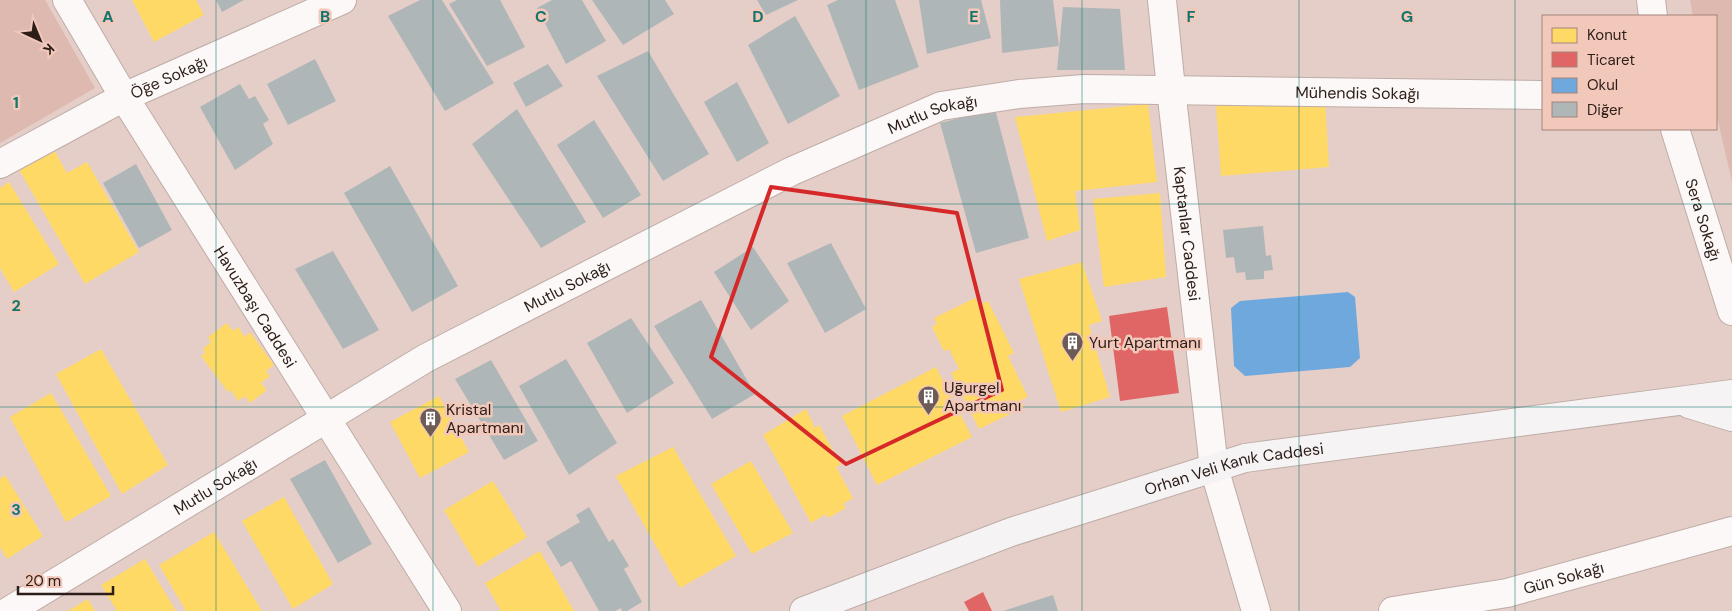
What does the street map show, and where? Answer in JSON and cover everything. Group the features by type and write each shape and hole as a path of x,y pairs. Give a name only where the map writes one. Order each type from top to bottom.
{"street":[{"name":"Havuzbaşı Caddesi","path":"68,0 124,97 447,611"},
{"name":"Öḡe Sokağı","path":"0,164 124,97 342,0"},
{"name":"Kaptanlar Caddesi","path":"1162,0 1214,468 1256,611"},
{"path":"1651,0 1653,15"},
{"name":"Mutlu Sokağı","path":"9,611 325,417 426,358 792,171 941,106 1019,94 1084,89 1171,89"},
{"name":"Mühendis Sokağı","path":"1171,89 1542,96"},
{"name":"Sera Sokağı","path":"1675,130 1732,310"},
{"name":"Orhan Veli Kanık Caddesi","path":"804,611 1011,532 1245,458 1683,402 1732,394"},
{"path":"1683,402 1732,417"},
{"name":"Gün Sokağı","path":"1393,611 1507,593 1732,531"}],"highlighted area":[{"path":"771,187 957,213 1002,390 846,464 711,357"}],"shaded area":[{"path":"0,0 45,0 95,88 0,143"},
{"path":"1690,0 1732,0 1732,182 1717,116 1717,15 1693,15"}],"building: Konut":[{"path":"132,0 196,0 204,15 154,42"},
{"path":"1325,98 1329,167 1221,176 1216,105"},
{"path":"1148,104 1157,182 1075,191 1080,230 1047,241 1015,117"},
{"path":"53,148 67,173 87,162 139,252 85,284 18,168"},
{"path":"9,182 59,264 14,292 0,268 0,188"},
{"path":"1160,193 1166,277 1104,287 1093,199"},
{"name":"Yurt Apartmanı","path":"1082,262 1102,321 1089,325 1110,397 1061,412 1019,279"},
{"path":"975,298 979,305 988,301 1014,353 1008,356 1028,397 1021,400 1025,407 979,429 951,373 959,369 949,349 944,351 932,327 937,324 934,318"},
{"path":"227,323 233,331 238,327 245,337 250,332 274,365 266,371 270,376 261,383 267,390 250,403 245,396 238,401 231,390 228,392 201,356 205,353 203,349 211,342 208,337"},
{"path":"101,349 168,465 122,494 56,374"},
{"path":"936,367 972,437 877,485 842,416"},
{"path":"51,393 111,496 66,522 10,417"},
{"name":"Kristal Apartmanı","path":"439,396 469,452 420,478 390,422"},
{"path":"806,409 815,428 819,425 841,465 836,467 853,498 843,504 846,508 828,518 826,514 811,523 763,435"},
{"path":"673,447 736,556 680,588 616,476"},
{"path":"751,461 793,533 752,554 711,484"},
{"path":"5,475 43,536 7,559 0,547 0,479"},
{"path":"493,481 527,537 478,567 444,510"},
{"path":"284,497 333,584 293,609 242,521"},
{"path":"214,532 262,611 186,611 159,565"},
{"path":"540,551 574,611 501,611 485,583"},
{"path":"145,559 176,611 117,611 101,585"},
{"path":"88,599 95,611 68,611"}],"building: Ticaret":[{"path":"1167,307 1179,393 1120,401 1109,316"},
{"path":"983,592 992,611 969,611 964,602"}],"building: Okul":[{"path":"1348,292 1355,297 1360,358 1350,367 1245,376 1234,366 1231,308 1240,301"}],"building: Diğer":[{"path":"216,0 244,0 222,12"},
{"path":"420,0 442,0 494,83 445,111 388,16"},
{"path":"457,0 500,0 525,47 487,66 449,4"},
{"path":"552,0 582,0 606,41 566,64 537,8"},
{"path":"592,0 665,0 674,14 623,45"},
{"path":"757,0 798,0 766,15"},
{"path":"838,0 895,0 919,67 859,90 827,5"},
{"path":"919,0 981,0 991,38 927,54"},
{"path":"1000,0 1053,0 1059,46 1002,53"},
{"path":"1063,7 1120,9 1125,70 1057,70"},
{"path":"795,16 840,96 788,124 748,45"},
{"path":"648,51 709,154 663,181 597,76"},
{"path":"315,59 336,101 288,125 267,84"},
{"path":"548,64 563,86 526,107 513,83"},
{"path":"737,82 769,143 737,162 704,102"},
{"path":"240,84 249,99 255,96 269,120 263,124 273,144 235,170 200,107"},
{"path":"517,109 586,222 541,248 472,144"},
{"path":"995,109 1029,238 976,253 940,123"},
{"path":"594,120 641,195 603,218 557,145"},
{"path":"136,164 172,230 139,248 103,183"},
{"path":"390,166 458,286 412,312 344,193"},
{"path":"1263,226 1266,256 1271,255 1273,270 1264,271 1264,279 1246,280 1245,272 1236,273 1234,257 1226,258 1223,230"},
{"path":"831,243 866,309 825,333 787,263"},
{"path":"753,247 789,301 751,330 714,272"},
{"path":"333,251 379,330 343,349 295,269"},
{"path":"701,300 755,394 712,419 654,326"},
{"path":"631,318 674,383 627,413 587,343"},
{"path":"566,359 617,443 569,475 519,386"},
{"path":"491,360 538,441 504,460 455,379"},
{"path":"325,460 372,544 338,563 290,479"},
{"path":"589,507 609,542 613,539 629,566 624,569 642,602 627,611 622,611 621,608 615,611 599,611 571,561 561,567 546,542 580,522 576,515"},
{"path":"1053,595 1058,611 1003,611"}],"place":[{"name":"Yurt Apartmanı","path":"1073,361"},
{"name":"Uḡurgel Apartmanı","path":"928,415"},
{"name":"Kristal Apartmanı","path":"430,437"}]}
